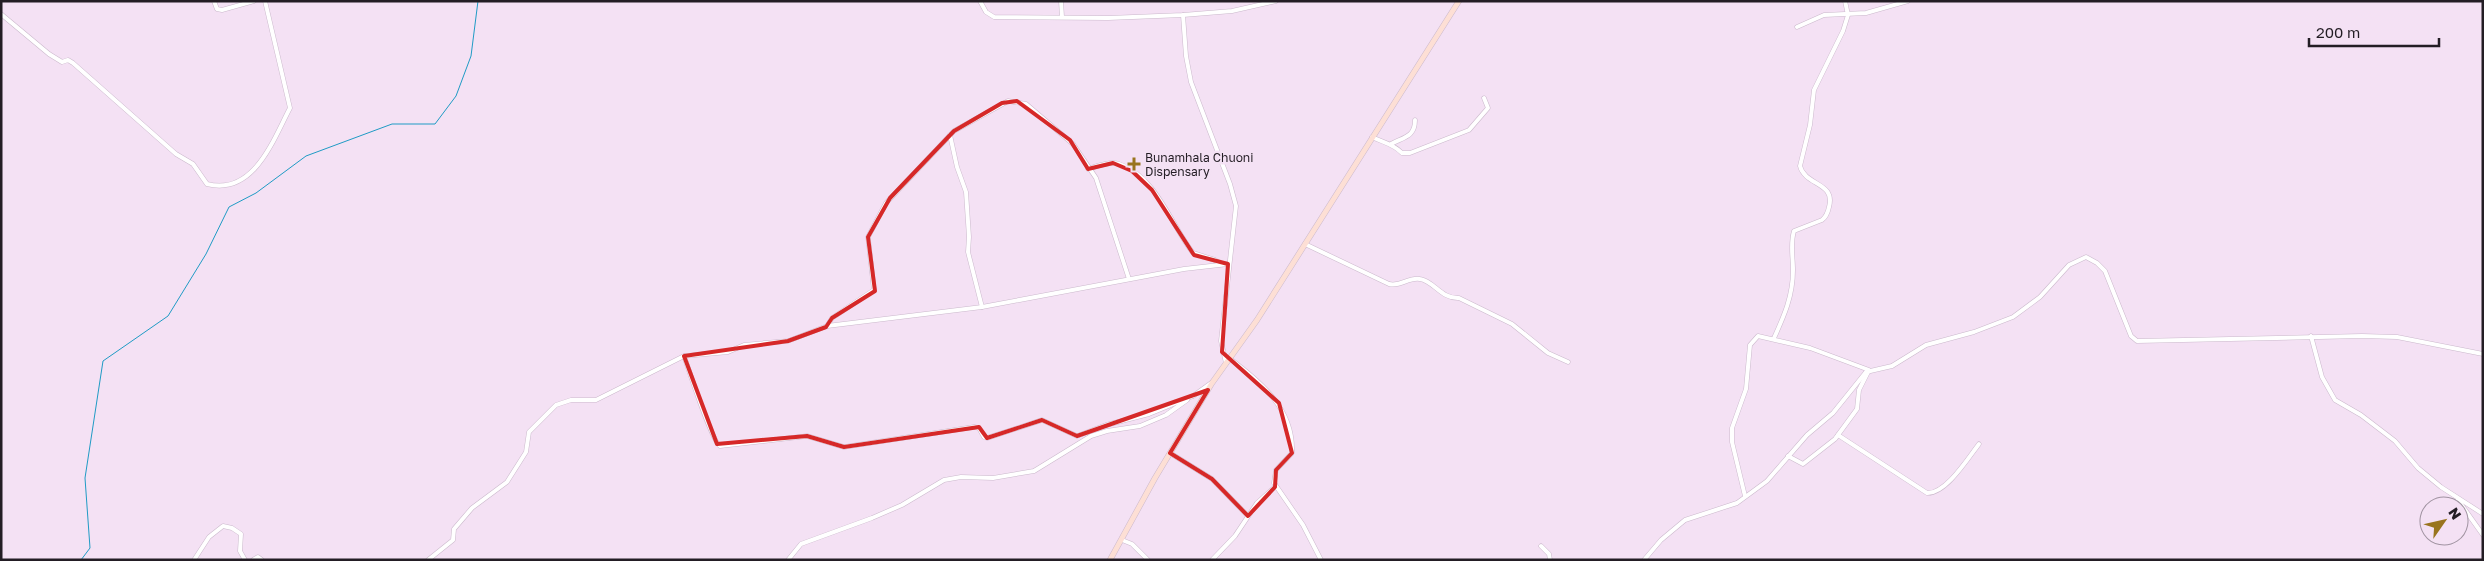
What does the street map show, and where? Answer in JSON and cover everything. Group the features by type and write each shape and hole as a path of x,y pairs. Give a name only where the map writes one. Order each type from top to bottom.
{"street":[{"path":"214,1 217,9 222,10 254,1"},
{"path":"1,14 49,54 62,62 69,60 176,154 191,163 207,184 224,186 240,179 264,158 291,107 266,1"},
{"path":"980,1 986,12 994,16 1108,18 1183,16 1232,11 1276,1"},
{"path":"1061,1 1062,17"},
{"path":"1110,560 1212,383 1257,320 1458,1"},
{"path":"1774,338 1789,305 1793,271 1791,245 1794,231 1822,220 1830,206 1830,197 1827,189 1806,178 1800,166 1810,125 1814,90 1840,38 1848,15 1845,1"},
{"path":"1796,26 1824,15 1848,15 1908,1"},
{"path":"1183,16 1186,56 1192,82 1234,196 1235,217 1228,264 1221,341 1226,363"},
{"path":"1372,137 1392,144 1402,153 1407,154 1469,130 1488,108 1484,98"},
{"path":"827,326 832,318 874,290 869,235 890,198 914,176 950,135 1002,103 1017,101 1026,104 1070,140 1088,169 1096,178 1129,279"},
{"path":"1392,144 1411,135 1415,127 1415,120"},
{"path":"950,135 957,167 966,192 970,237 968,252 982,306"},
{"path":"1088,169 1114,163 1132,171 1152,190 1193,253 1215,260 1221,264"},
{"path":"1305,244 1388,284 1402,285 1416,279 1425,280 1442,294 1452,298 1459,298 1512,324 1548,353 1568,362"},
{"path":"1744,496 1732,442 1732,428 1746,389 1753,339 1762,335 1774,338 1832,355 1869,370 1892,366 1926,346 1974,332 2013,317 2040,297 2069,264 2086,257 2097,263 2105,271 2131,336 2137,342 2311,336 2397,337 2483,354"},
{"path":"428,560 453,540 454,529 472,508 507,482 524,456 529,432 556,405 571,400 596,400 684,356 728,352 744,345 788,341 827,326 982,306 1129,279 1228,264"},
{"path":"2311,336 2322,377 2335,400 2383,432 2404,450 2428,478 2454,496"},
{"path":"684,356 715,442 720,446 807,436 844,447 974,427 979,428 984,437 988,438 1042,420 1077,436 1106,425 1137,418 1193,396"},
{"path":"1230,358 1269,391 1279,403 1285,416 1292,453 1276,470 1273,478 1275,487 1296,514 1321,560"},
{"path":"1788,456 1802,464 1832,442 1857,409 1860,390 1869,370"},
{"path":"1644,560 1661,540 1685,520 1737,503 1766,481 1807,435 1833,413 1856,383 1869,370"},
{"path":"788,560 801,544 902,505 944,480 961,477 993,478 1034,471 1091,436 1107,430 1140,426 1166,414 1212,383"},
{"path":"1838,435 1927,493 1938,491 1959,470 1979,444"},
{"path":"1170,453 1212,479 1248,516"},
{"path":"1212,560 1235,536 1263,496 1275,487"},
{"path":"2469,505 2483,514"},
{"path":"2469,515 2483,534"},
{"path":"194,560 209,537 223,526 232,528 241,534 240,551 245,560"},
{"path":"1122,540 1132,544 1148,560"},
{"path":"1541,546 1549,554 1550,560"},
{"path":"253,560 258,557 262,560"}],"highlighted area":[{"path":"1017,101 1070,140 1088,169 1113,163 1132,171 1152,190 1194,255 1228,264 1222,352 1279,403 1292,453 1276,470 1275,487 1248,516 1212,479 1170,453 1208,390 1077,436 1042,420 987,438 979,427 844,447 807,436 717,444 684,356 788,341 826,327 832,318 875,291 868,237 890,198 954,131 1002,103"}],"waterway":[{"path":"81,560 90,548 85,478 103,361 168,316 206,254 229,207 256,193 306,156 392,124 435,124 456,96 471,56 478,1"}],"place":[{"name":"Bunamhala Chuoni Dispensary","path":"1134,164"}]}
